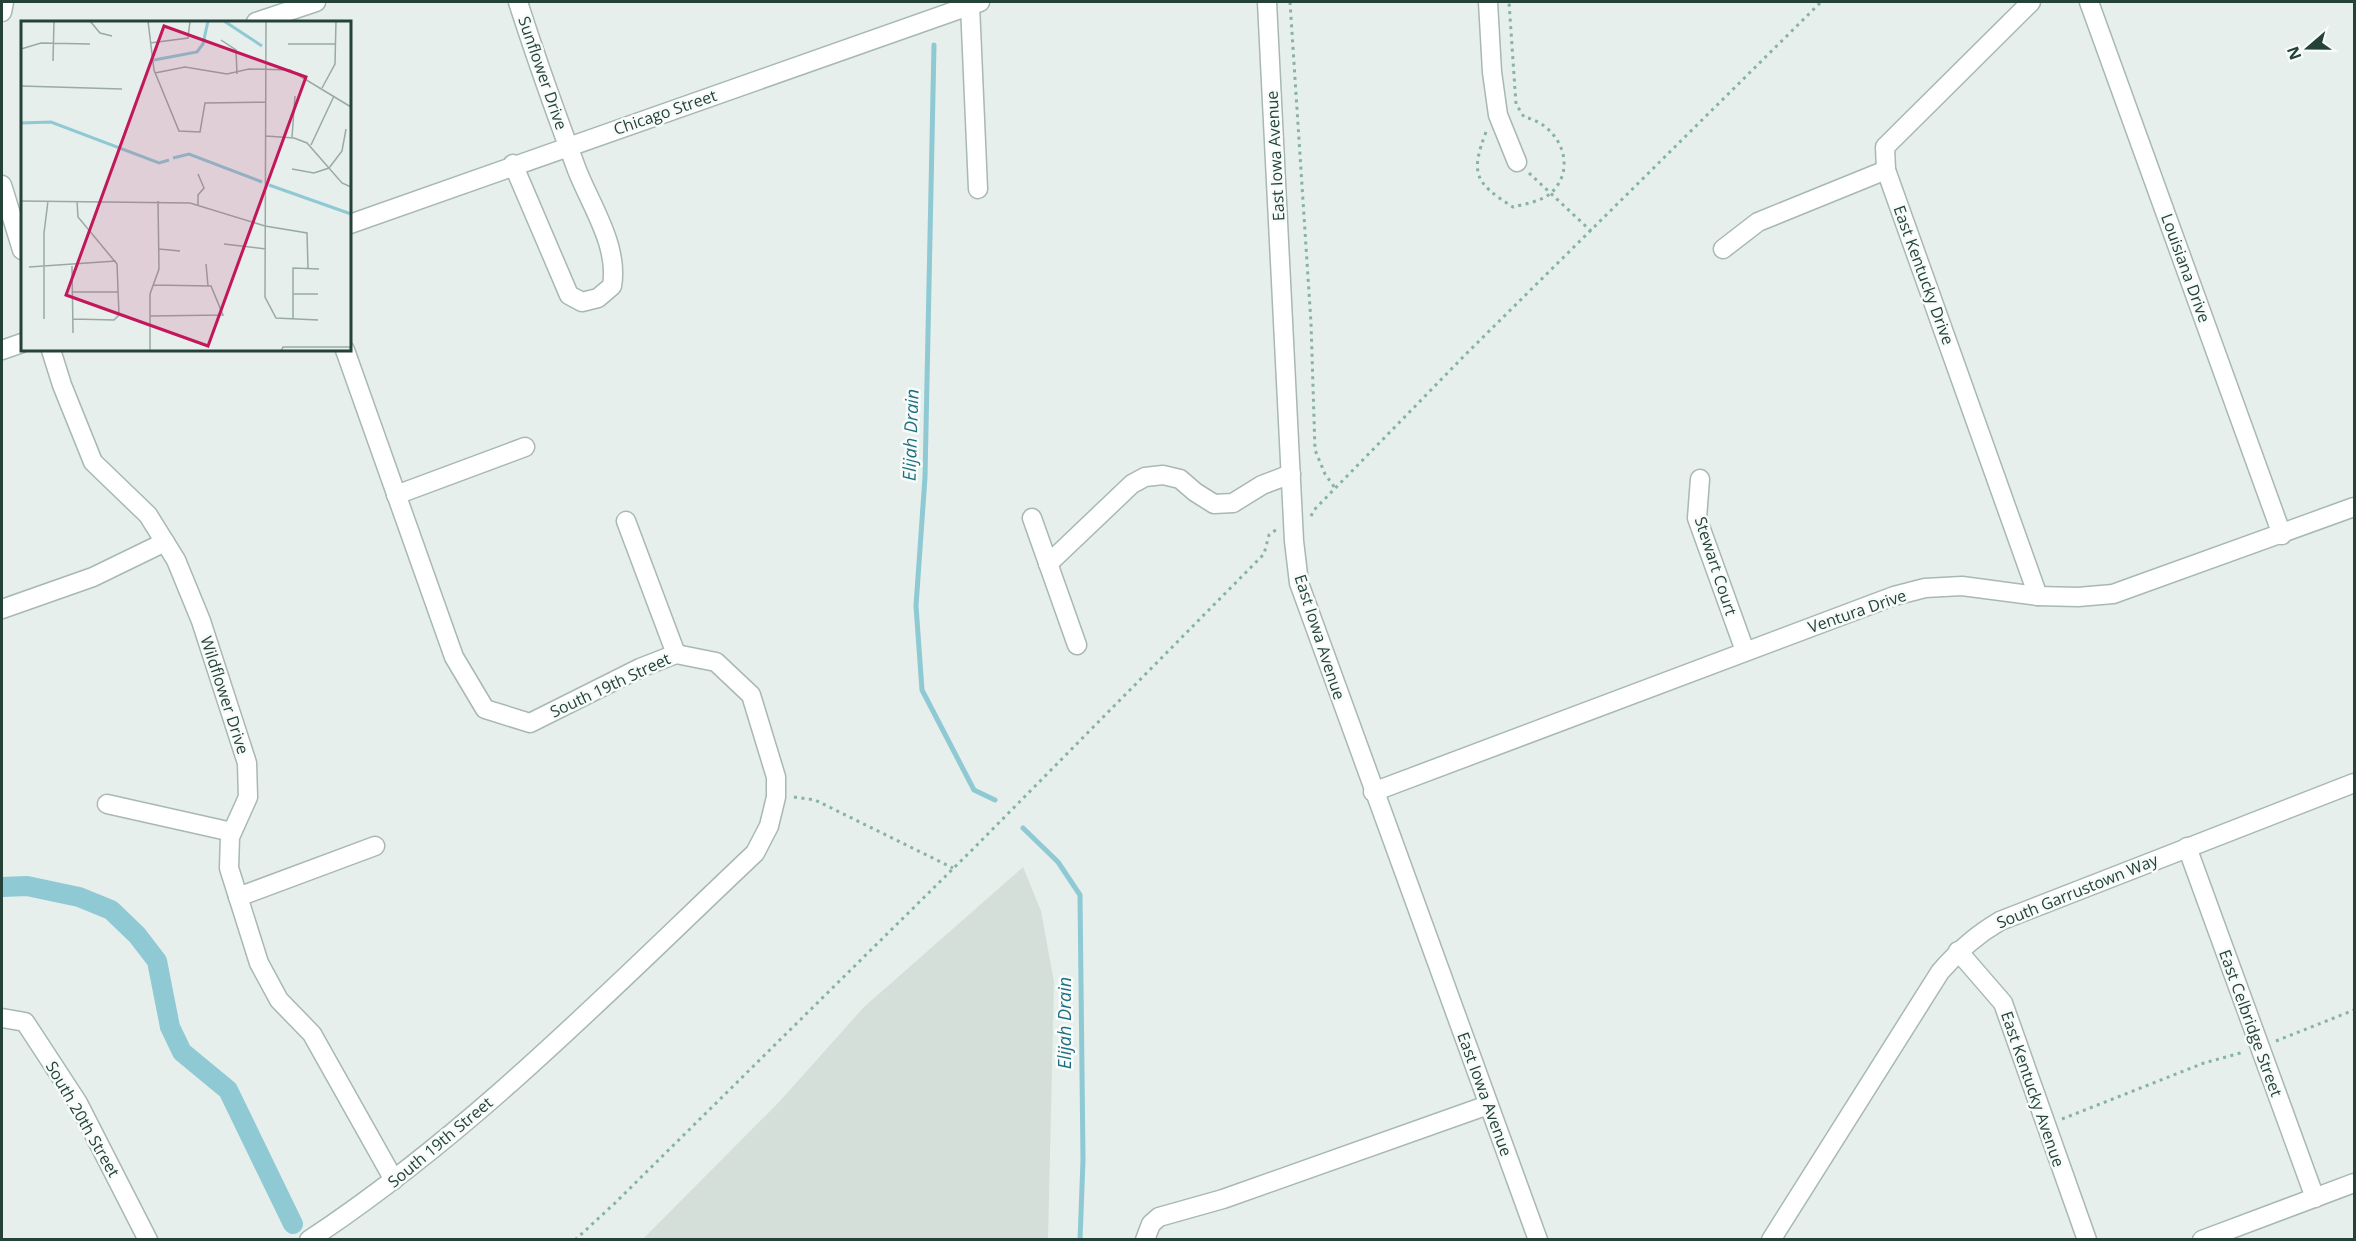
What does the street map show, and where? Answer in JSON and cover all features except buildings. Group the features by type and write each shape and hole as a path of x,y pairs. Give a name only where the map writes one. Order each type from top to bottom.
{"street":[{"path":"2,12 4,2"},
{"path":"259,21 316,2"},
{"name":"Sunflower Drive","path":"513,164 568,295 582,302 598,298 612,286 615,271 609,246 568,145 518,2"},
{"name":"East Iowa Avenue","path":"1267,2 1294,541 1299,583 1373,792 1538,1239"},
{"path":"1488,2 1492,72 1498,115 1517,162"},
{"name":"East Kentucky Drive","path":"2031,2 1885,147 1886,170 2038,596"},
{"name":"Louisiana Drive","path":"2089,2 2282,535"},
{"path":"975,3 978,189"},
{"name":"Chicago Street","path":"351,224 513,164 765,79 975,3"},
{"path":"1722,249 1758,222 1886,170"},
{"path":"2,185 21,247"},
{"path":"2,350 21,343"},
{"name":"Wildflower Drive","path":"51,351 62,385 93,462 148,514 176,560 201,621 247,763 248,797 232,832 229,868 259,963 279,1000 312,1034 394,1180"},
{"name":"South 19th Street","path":"309,1239 394,1180 470,1119 755,853 769,826 776,797 776,777 751,695 716,662 676,654 640,668 530,723 485,709 454,657 345,351"},
{"path":"396,495 525,447"},
{"path":"1048,564 1132,484 1145,477 1163,475 1180,479 1195,492 1215,504 1233,503 1262,485 1291,474"},
{"name":"Stewart Court","path":"1700,480 1697,518 1744,651"},
{"name":"Ventura Drive","path":"1373,792 1894,596 1925,588 1962,586 2038,596 2078,597 2113,594 2355,507"},
{"path":"1032,519 1077,645"},
{"path":"626,521 676,654"},
{"path":"2,609 93,577 165,542"},
{"name":"South Garrustown Way","path":"1770,1239 1940,972 1958,951 2000,921 2355,783"},
{"path":"107,804 232,832"},
{"path":"238,897 375,846"},
{"name":"East Celbridge Street","path":"2187,847 2315,1198"},
{"name":"East Kentucky Avenue","path":"1958,951 2003,1003 2087,1239"},
{"name":"South 20th Street","path":"2,1018 25,1022 78,1103 148,1239"},
{"path":"1145,1239 1151,1224 1159,1217 1222,1199 1488,1105"},
{"path":"2202,1239 2355,1184"}],"path":[{"path":"1290,2 1311,323 1315,450 1325,474 1335,488"},
{"path":"1311,527 1314,510 1335,488 1465,355 1821,2"},
{"path":"1517,162 1591,231"},
{"path":"575,1239 615,1203 1154,668 1264,554 1269,535 1274,530 1281,529"},
{"path":"776,797 815,800 953,867"},
{"path":"2046,1126 2204,1063 2260,1047 2355,1010"}],"shaded area":[{"path":"1023,867 1041,911 1054,982 1048,1239 643,1239 779,1102 864,1007"}],"waterway":[{"name":"Elijah Drain","path":"934,45 925,477 916,606 922,690 974,790 995,800"},
{"name":"Elijah Drain","path":"1023,828 1058,862 1080,895 1083,1160 1080,1240"},
{"path":"2,887 27,886 79,897 111,910 137,935 157,961 170,1027 182,1052 228,1090 293,1224"}]}
